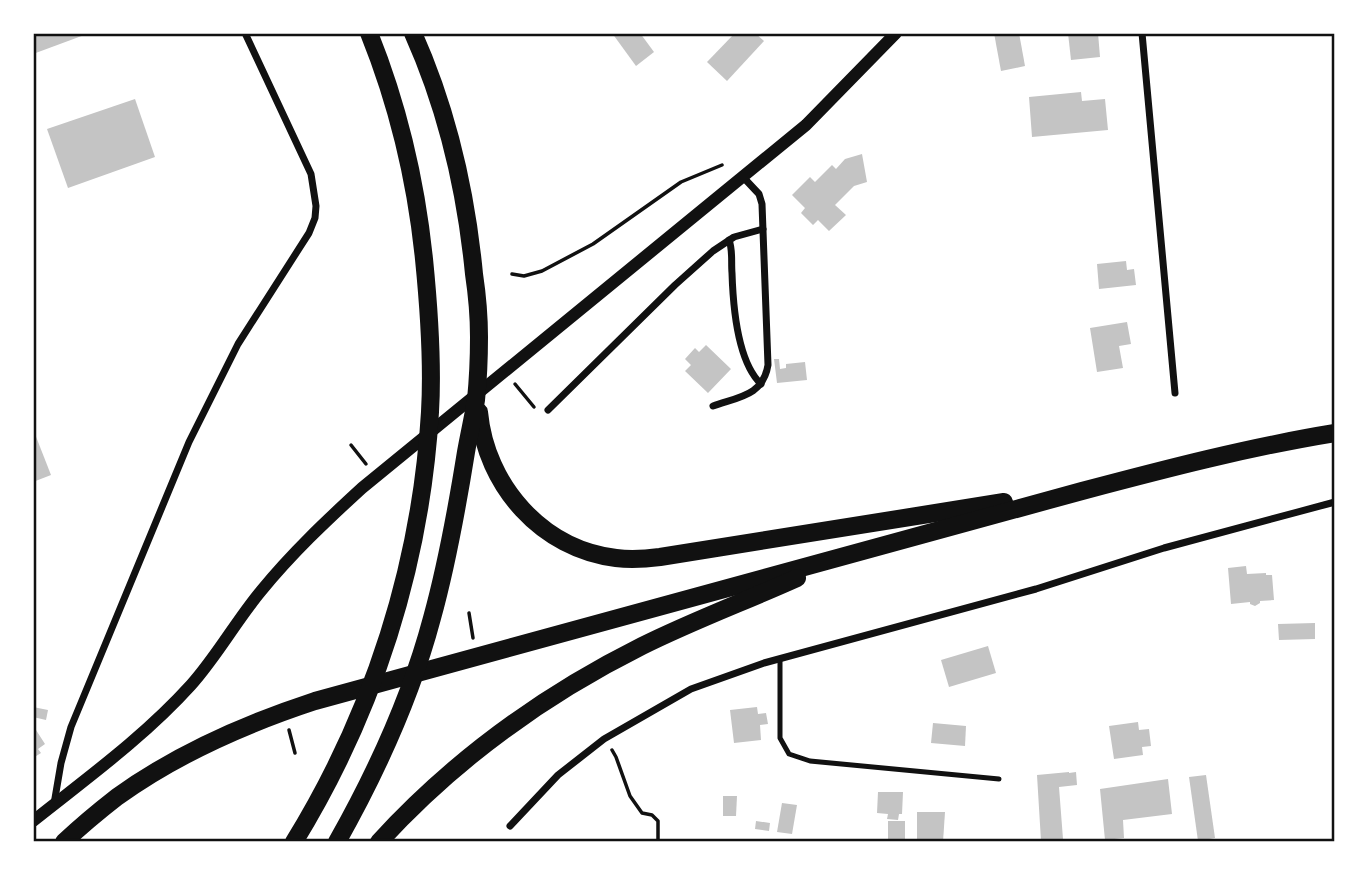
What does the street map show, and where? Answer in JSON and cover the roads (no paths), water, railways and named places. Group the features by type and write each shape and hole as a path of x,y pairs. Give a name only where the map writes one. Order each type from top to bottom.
{"main road":[{"path":"295,842 342,755 384,650 401,593 416,525 428,438 430,331 420,222 402,133 385,72 369,33"},
{"path":"337,842 390,738 432,620 449,550 476,400 478,311 466,214 438,96 413,33"},
{"path":"477,377 479,420 484,439 495,471 509,494 534,522 550,534 569,545 607,557 660,557 1082,491"},
{"path":"64,842 117,797 197,748 255,722 330,696 1082,491 1214,458 1335,433"},
{"path":"379,842 436,786 495,737 600,668 667,634 804,575 846,558 913,537"}],"street":[{"path":"53,805 71,727 189,442 238,344 309,233 315,218 311,174 245,33"},
{"path":"33,821 144,732 198,676 282,566 362,488 807,125 896,33"},
{"path":"1142,33 1175,393"},
{"path":"713,406 750,393 761,384 768,365 761,198 743,177"},
{"path":"548,410 713,251 729,240 763,229"},
{"path":"729,240 732,247 738,330 751,371 761,384"},
{"path":"510,825 558,775 604,739 691,689 780,659 1036,589 1164,548 1335,502"}],"lane":[{"path":"780,659 780,738 789,754 810,761 999,779"}]}
